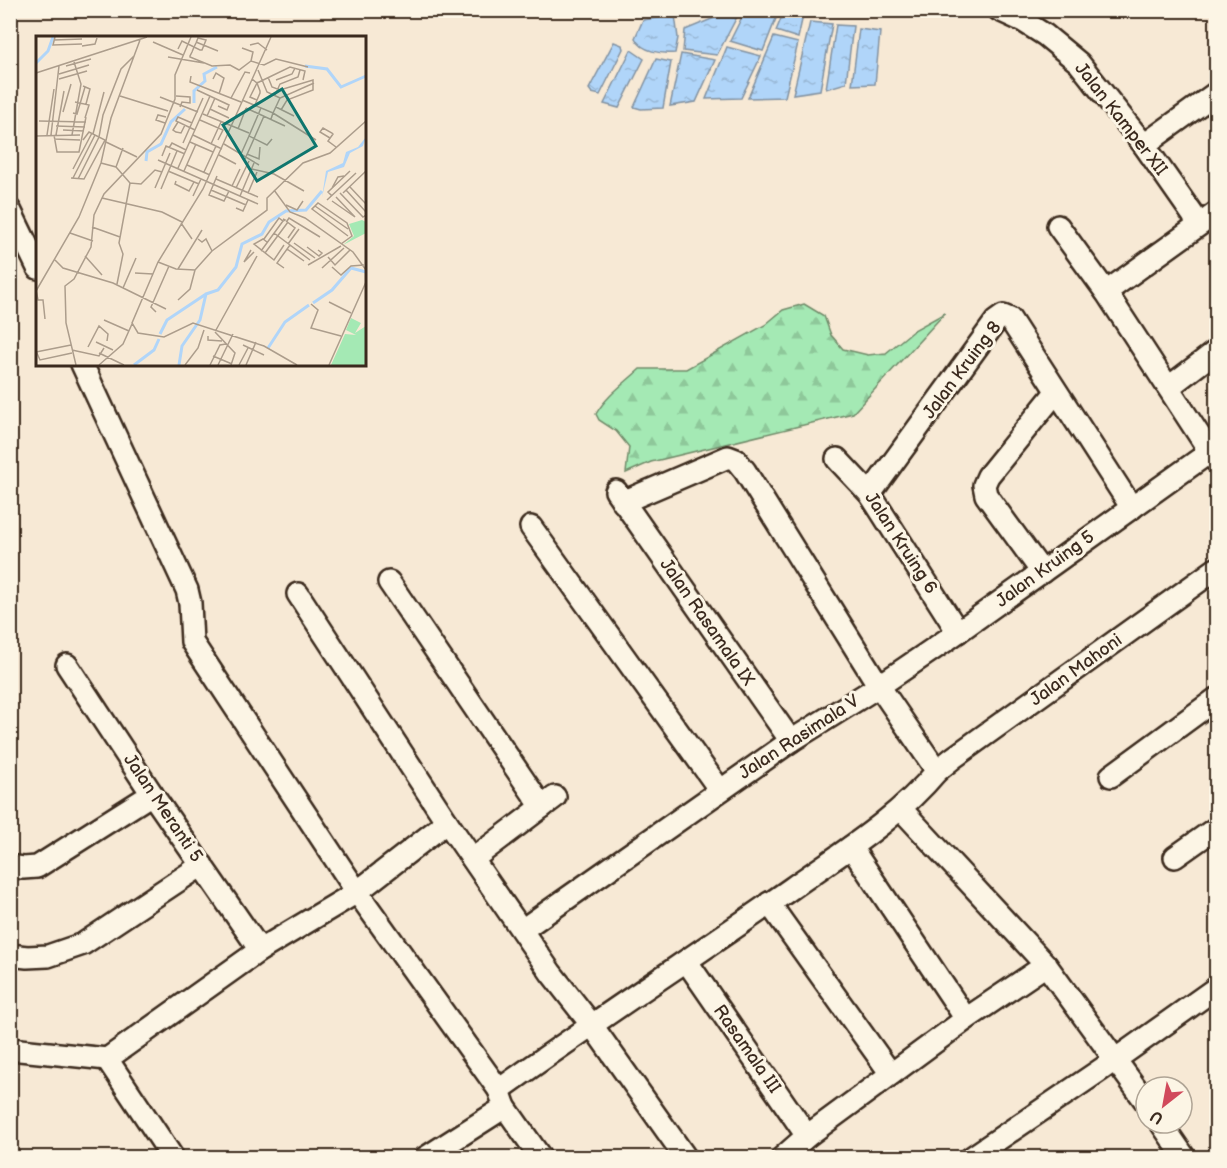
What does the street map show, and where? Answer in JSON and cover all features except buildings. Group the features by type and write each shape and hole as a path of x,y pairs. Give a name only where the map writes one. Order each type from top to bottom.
{"street":[{"name":"Jalan Kamper XII","path":"999,10 1028,16 1045,35 1079,63 1144,145 1198,225"},
{"path":"1144,145 1216,93"},
{"path":"10,210 36,264"},
{"path":"1106,292 1216,213"},
{"path":"1058,226 1106,292 1213,456"},
{"name":"Jalan Kruing 8","path":"870,494 996,321 1003,316 1010,319 1132,508"},
{"path":"1168,387 1216,351"},
{"path":"83,366 187,590 192,642 357,892 541,1158"},
{"path":"1042,572 986,495 984,485 988,476 1056,392"},
{"name":"Jalan Kruing 5","path":"879,686 1200,459 1213,456"},
{"name":"Jalan Rasamala IX","path":"791,741 620,497 675,480 728,457 736,460 879,686 937,771"},
{"name":"Jalan Kruing 6","path":"837,459 870,494 958,632"},
{"path":"531,527 720,790"},
{"name":"Jalan Mahoni","path":"425,1158 502,1099 591,1024 687,962 852,847 901,809 937,771 953,758 1216,569"},
{"path":"389,582 548,802 473,859"},
{"path":"298,594 447,822 551,973 591,1024 686,1158"},
{"name":"Jalan Meranti 5","path":"66,665 260,950"},
{"name":"Jalan Rasimala V","path":"522,930 791,741 879,686"},
{"path":"1111,776 1216,699"},
{"path":"10,866 37,867 152,794"},
{"path":"901,809 1046,965 1134,1085"},
{"path":"10,1049 107,1059 260,950 357,892 447,822"},
{"path":"1174,857 1216,828"},
{"path":"852,847 966,1019"},
{"path":"10,955 48,956 83,944 202,865"},
{"path":"769,903 891,1074"},
{"name":"Rasamala III","path":"687,962 807,1136"},
{"path":"782,1158 807,1136 966,1019 1046,965"},
{"path":"971,1158 1216,988"},
{"path":"107,1059 167,1156"},
{"path":"1169,1135 1185,1158"}],"green space":[{"path":"804,304 824,316 831,335 843,349 868,355 886,353 914,330 945,313 853,413 651,462 626,473 629,447 616,431 599,420 596,414 616,390 640,369 686,369 765,325 783,310"}],"water":[{"path":"731,11 740,11 717,55 683,51 685,30"},
{"path":"745,11 779,11 763,51 730,41"},
{"path":"784,11 804,11 798,38 776,31"},
{"path":"675,15 678,38 675,53 658,52 638,43 635,38 643,20"},
{"path":"810,22 832,24 820,90 793,94"},
{"path":"836,25 853,26 846,83 826,89"},
{"path":"859,29 880,32 875,84 852,85"},
{"path":"774,37 798,43 785,97 748,98"},
{"path":"614,42 622,45 623,49 600,95 592,93 589,89"},
{"path":"727,47 761,56 741,98 706,99"},
{"path":"631,50 644,59 619,108 604,104"},
{"path":"681,54 715,60 696,102 670,106"},
{"path":"656,59 671,62 663,108 634,107"}]}
